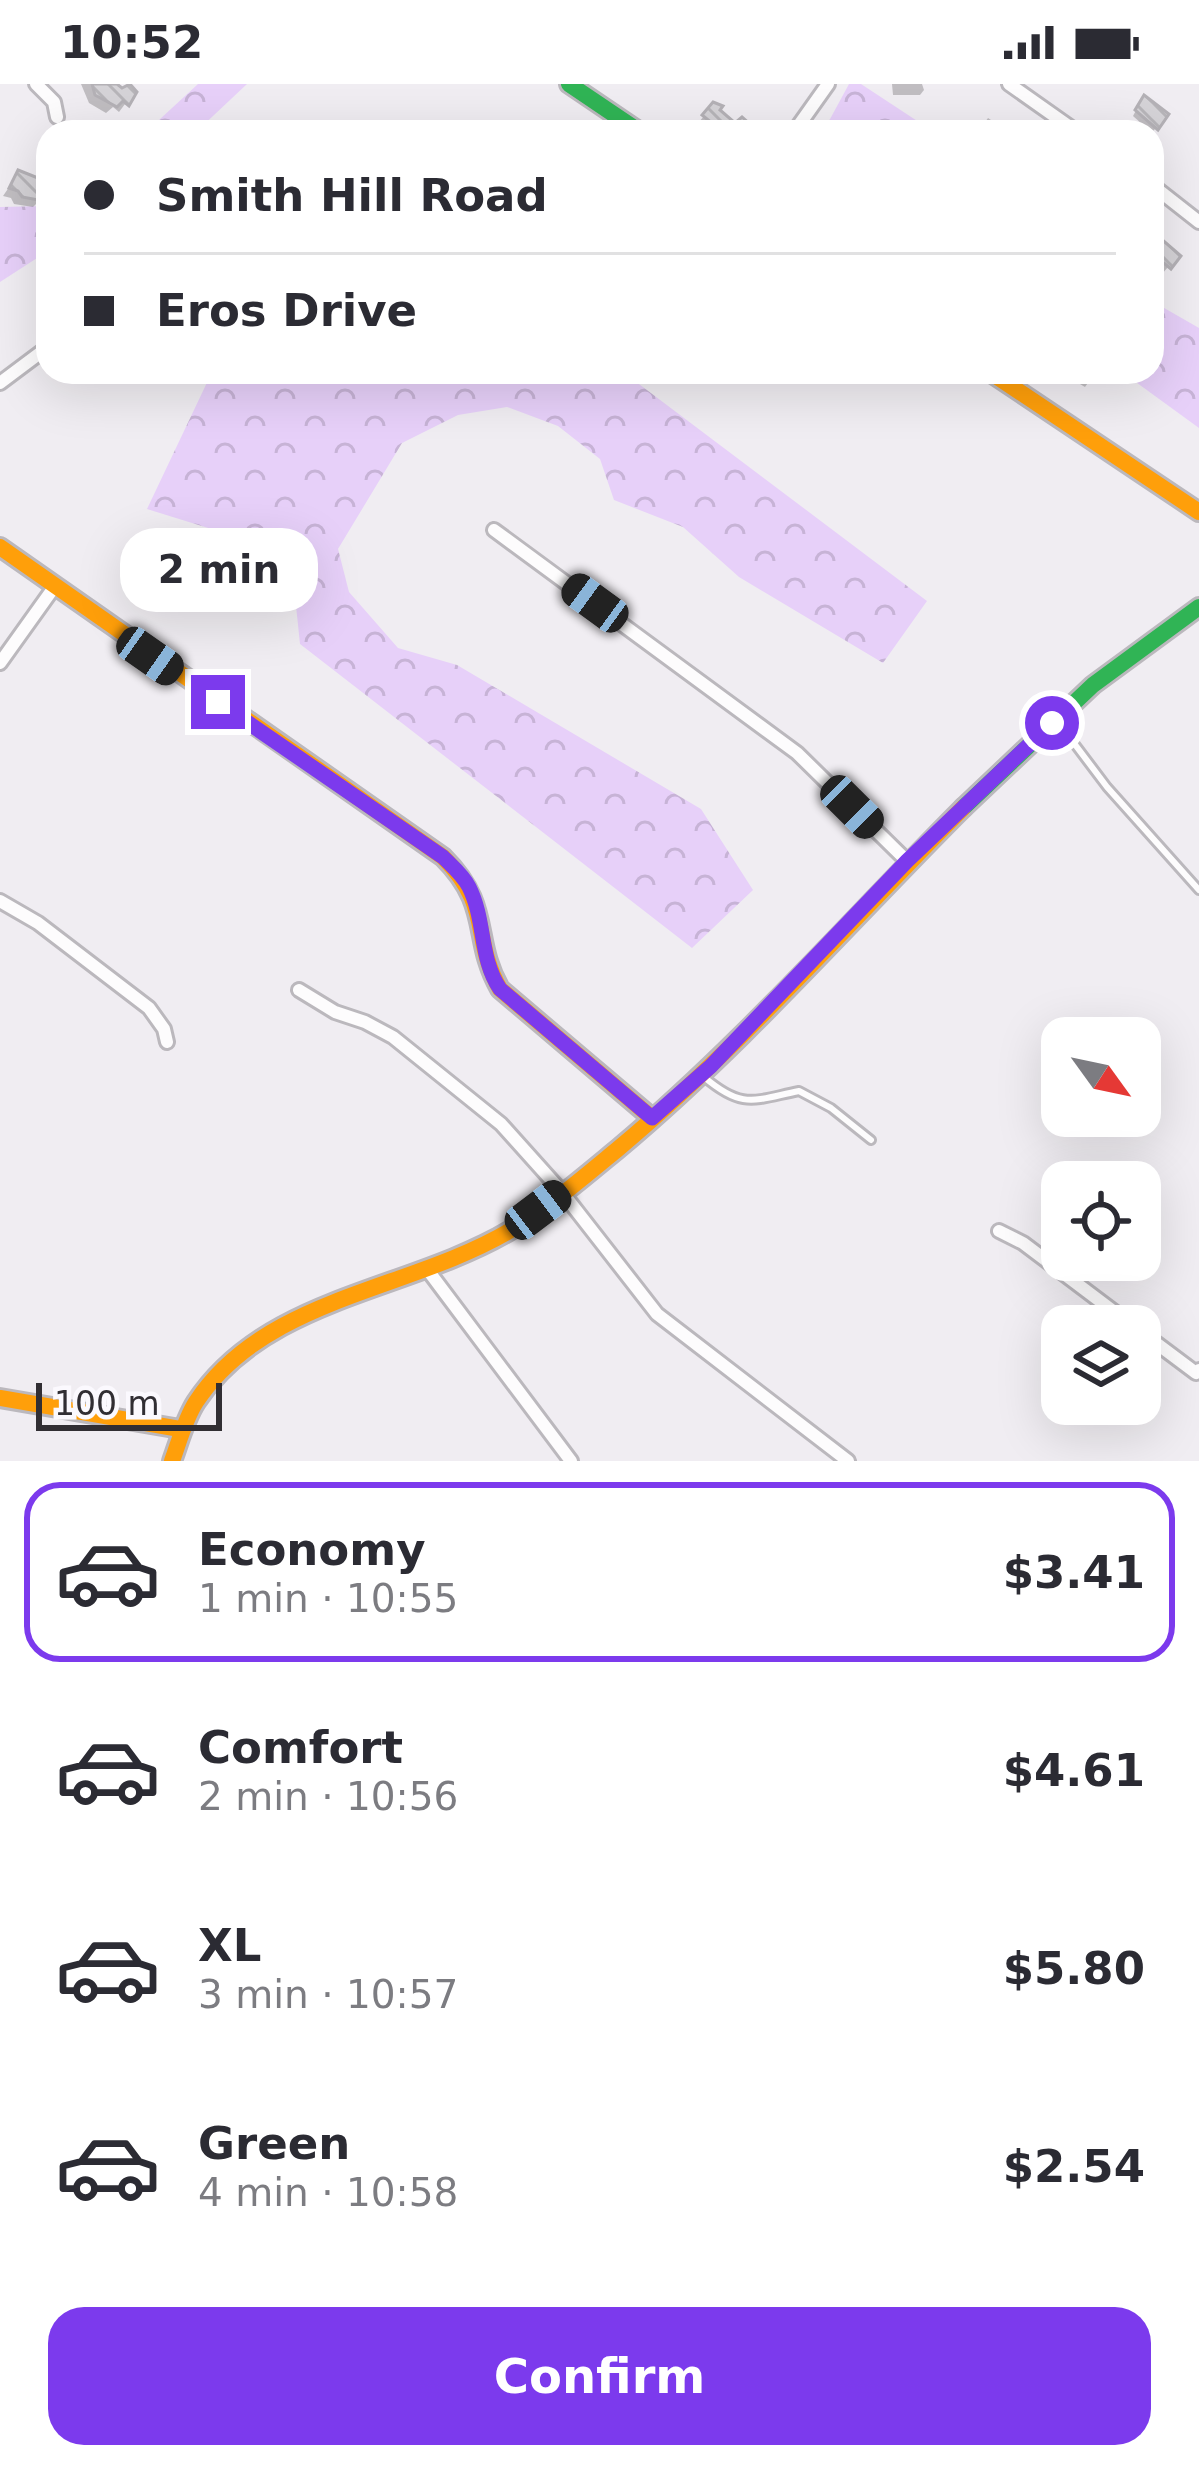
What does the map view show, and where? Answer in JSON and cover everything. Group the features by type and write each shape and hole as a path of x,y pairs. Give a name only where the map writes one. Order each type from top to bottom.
{"street":[{"path":"36,84 54,102 57,117"},
{"path":"569,84 622,120"},
{"path":"802,120 828,84"},
{"path":"1009,84 1060,120"},
{"path":"1164,194 1199,222"},
{"path":"0,383 36,356"},
{"path":"1008,384 1199,512"},
{"path":"494,530 797,752 907,861"},
{"path":"0,547 443,857 466,881 477,907 486,969 500,989 652,1118"},
{"path":"0,663 55,586"},
{"path":"172,1461 180,1429 218,1371 244,1346 274,1327 430,1273 514,1228 652,1118 701,1075 907,861 1057,718 1117,663 1199,607"},
{"path":"0,901 57,937 148,1008 164,1029 166,1042"},
{"path":"299,990 393,1037 501,1124 562,1192 657,1314 848,1461"},
{"path":"999,1231 1023,1243 1105,1305"},
{"path":"430,1273 571,1461"},
{"path":"1161,1347 1196,1373 1199,1370"},
{"path":"0,1398 180,1429"}],"lane":[{"path":"1057,718 1062,732 1107,787 1199,890"},
{"path":"701,1075 721,1091 749,1102 800,1091 831,1108 871,1141"}],"green space":[{"path":"198,84 247,84 209,120 159,120"},
{"path":"849,84 861,84 916,120 830,120"},
{"path":"36,206 36,259 0,282 0,207"},
{"path":"1164,308 1199,328 1199,428 1138,384 1164,384"},
{"path":"206,384 639,384 927,601 883,663 739,577 683,527 614,500 600,459 558,426 507,407 458,415 402,443 338,549 349,592 398,648 457,665 701,809 753,890 692,948 300,644 293,577 221,532 147,509"}],"building":[{"path":"92,84 122,88 130,84 137,92 129,106 123,101 117,107 95,95"},
{"path":"1144,95 1169,114 1164,121 1146,120 1135,110"},
{"path":"713,102 723,106 720,110 732,120 708,120 702,115"},
{"path":"18,170 36,177 36,200 22,197 9,188"},
{"path":"1164,241 1181,256 1171,269 1164,263"}],"traffic: fast":[{"path":"569,84 622,120"},
{"path":"963,808 1093,685 1199,607"}],"traffic: slow":[{"path":"1008,384 1199,512"},
{"path":"0,547 443,857 469,892 500,989 652,1118"},
{"path":"172,1461 196,1402 225,1367 260,1339 341,1300 471,1251 525,1221 593,1169 752,1025 963,808"},
{"path":"0,1398 180,1429"}],"route":[{"path":"218,702 443,857 466,881 477,907 486,969 500,989 652,1118 711,1066 907,861 1052,723"}]}
